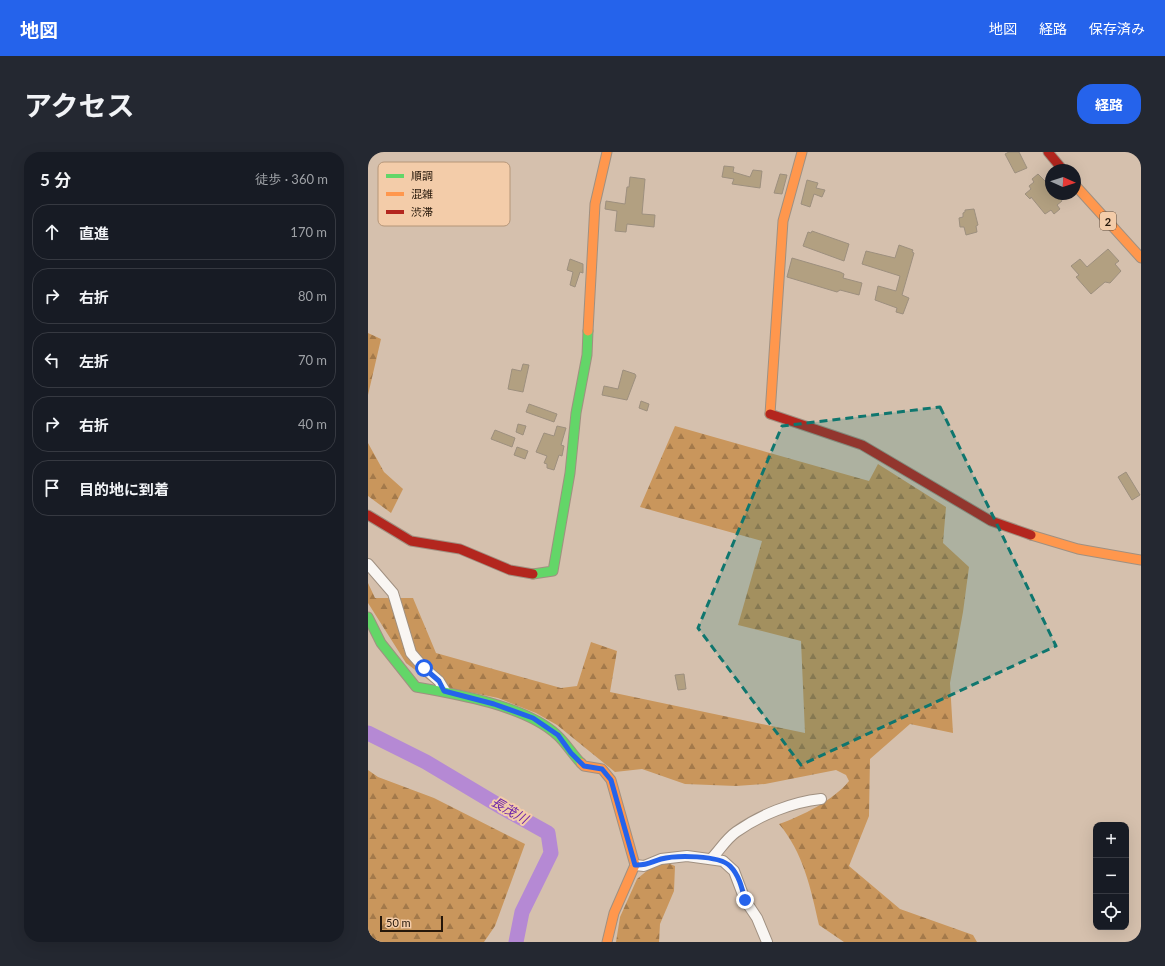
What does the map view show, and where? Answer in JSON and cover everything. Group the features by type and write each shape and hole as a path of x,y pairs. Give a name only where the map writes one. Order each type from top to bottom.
{"street":[{"path":"368,515 411,541 460,549 510,570 530,575 553,571 570,473 576,413 588,354 595,204 607,152"},
{"path":"802,152 783,221 768,414 862,444 991,521 1030,535 1078,549 1141,560"},
{"path":"1048,152 1058,164"},
{"name":"2","path":"1081,192 1141,258"},
{"path":"368,564 393,593 411,653 424,668 439,681 444,691"},
{"path":"368,617 381,643 416,687 444,691 494,704 533,718 558,735 571,753 584,766 602,769 611,780 635,865 614,913 607,942"},
{"path":"711,859 735,833 757,819 803,801 822,799"},
{"path":"635,865 644,866 661,859 687,856 723,861 734,870 745,900 757,918 767,942"}],"highlighted area":[{"path":"940,407 1056,646 801,765 698,628 782,426"}],"green space":[{"path":"368,333 381,339 368,395"},
{"path":"675,426 869,481 878,464 946,507 943,543 969,567 963,612 950,683 953,733 910,724 870,759 869,816 849,866 900,909 973,935 977,942 844,942 819,925 813,898 800,859 787,835 779,824 798,817 835,795 849,781 846,775 836,770 765,784 736,786 685,784 642,769 615,772 557,725 536,713 498,698 435,685 406,663 368,603 368,583 375,598 413,598 436,653 561,688 577,686 591,642 617,651 610,692 805,733 801,641 738,625 762,541 640,507"},
{"path":"368,443 384,472 403,489 391,513 368,496"},
{"path":"368,770 378,777 434,798 525,844 495,926 484,942 368,942"},
{"path":"660,860 675,866 674,891 660,924 659,942 616,942 620,917 637,879"}],"building":[{"path":"1009,152 1019,152 1027,168 1015,173 1005,154"},
{"path":"724,166 734,167 733,172 750,177 753,170 762,171 760,188 732,184 734,179 722,177"},
{"path":"780,174 787,175 782,194 774,193"},
{"path":"1038,174 1045,181 1045,200 1062,201 1057,205 1060,209 1054,214 1051,210 1045,214 1031,197 1030,199 1025,194 1031,189 1029,186 1034,182 1032,179"},
{"path":"630,177 645,179 642,214 655,215 654,227 627,224 626,232 615,231 617,211 605,209 606,201 625,204"},
{"path":"807,180 818,183 816,188 825,190 822,197 814,194 810,207 801,204"},
{"path":"974,209 978,225 976,226 977,232 966,235 964,227 960,227 959,218 963,217 965,210"},
{"path":"812,231 849,244 844,261 803,246 808,232 811,233"},
{"path":"899,245 913,250 912,252 914,253 902,295 909,298 903,314 896,312 897,308 875,300 878,286 896,291 900,276 862,264 866,251 895,258"},
{"path":"1108,249 1119,261 1115,264 1121,271 1110,283 1105,282 1091,294 1076,277 1079,275 1071,266 1080,259 1087,267"},
{"path":"792,258 840,272 844,274 843,278 862,283 859,295 840,290 837,292 787,277"},
{"path":"570,259 583,264 583,273 580,272 575,287 570,285 573,272 567,270"},
{"path":"523,364 529,365 523,392 508,389 512,369 521,371"},
{"path":"623,370 635,374 636,376 627,400 602,395 604,386 618,389"},
{"path":"641,401 649,404 647,411 639,408"},
{"path":"529,404 557,414 554,422 526,412"},
{"path":"518,424 526,426 523,435 516,432"},
{"path":"557,426 566,428 561,445 564,446 562,456 559,455 554,470 547,468 547,464 544,463 547,456 536,452 544,433 554,436"},
{"path":"495,430 515,438 512,447 491,439"},
{"path":"517,447 528,451 525,459 514,455"},
{"path":"1126,472 1140,495 1132,500 1118,477"},
{"path":"684,674 686,689 678,690 675,675"}],"waterway":[{"name":"長茂川","path":"368,733 426,762 548,833 551,853 522,912 516,942"}],"traffic: fast":[{"path":"533,574 553,571 570,473 576,413 587,355 588,331"},
{"path":"368,617 381,643 416,687 451,693 490,703 528,716 544,725 557,735 581,763"}],"traffic: slow":[{"path":"588,331 595,204 607,152"},
{"path":"770,414 783,221 802,152"},
{"path":"1081,192 1141,258"},
{"path":"1031,535 1078,549 1141,560"},
{"path":"581,763 584,766 602,769 611,780 635,865 614,913 607,942"}],"traffic: jam":[{"path":"1048,152 1058,164"},
{"path":"770,414 862,445 991,521 1031,535"},
{"path":"368,515 411,541 460,549 510,570 533,574"}],"route":[{"path":"424,668 439,681 444,691 494,704 533,718 558,735 571,753 584,766 602,769 611,780 635,865 644,866 661,859 687,856 723,861 730,865 734,870 745,900"}]}
